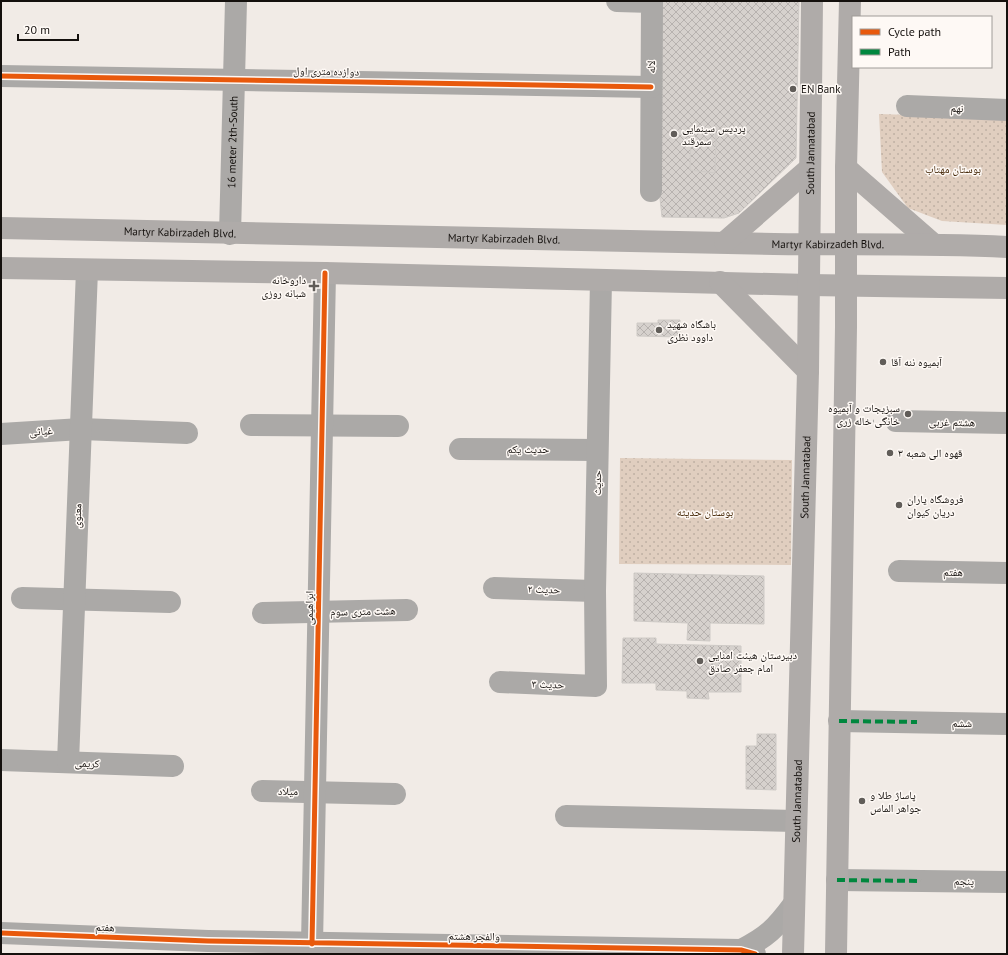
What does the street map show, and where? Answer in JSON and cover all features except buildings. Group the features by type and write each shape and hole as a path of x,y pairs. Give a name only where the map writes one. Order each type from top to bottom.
{"main road":[{"name":"South Jannatabad","path":"793,954 793,905 808,371 812,1"},
{"path":"836,954 847,285 846,168 850,1"},
{"path":"725,242 810,168"},
{"path":"846,168 932,244"},
{"name":"Martyr Kabirzadeh Blvd.","path":"1,228 230,234 846,245 932,244 1007,247"},
{"path":"1,268 324,273 809,285 1007,288"},
{"path":"720,282 808,371"}],"street":[{"name":"16 meter 2th-South","path":"230,234 236,1"},
{"name":"لاله","path":"617,1 652,2 651,191"},
{"name":"دوازده متری اول","path":"1,76 651,87"},
{"name":"نهم","path":"907,106 1007,110"},
{"name":"معنوی","path":"68,762 87,270"},
{"name":"ابراهیمی","path":"312,944 324,273"},
{"name":"حدیث","path":"596,686 594,591 601,280"},
{"name":"هشتم غربی","path":"896,421 1007,423"},
{"path":"251,425 398,426"},
{"name":"غیاثی","path":"1,434 81,429 187,433"},
{"name":"حدیث یکم","path":"460,449 597,450"},
{"name":"هفتم","path":"899,571 1007,573"},
{"name":"حدیث ۲","path":"494,588 594,591"},
{"path":"22,598 170,602"},
{"name":"هشت متری سوم","path":"262,613 407,610"},
{"name":"حدیث ۳","path":"500,682 596,686"},
{"name":"ششم","path":"839,721 1007,724"},
{"name":"کریمی","path":"1,760 173,766"},
{"name":"میلاد","path":"262,791 395,794"},
{"path":"566,816 796,821"},
{"name":"پنجم","path":"837,880 1007,882"},
{"path":"748,952 777,927 793,905"},
{"name":"هفتم","path":"1,932 207,948"},
{"name":"والفجر هشتم","path":"207,948 312,944 748,952"}],"path":[{"path":"845,421 896,421"}],"green space":[{"name":"بوستان مهتاب","path":"879,114 1007,118 1007,225 942,221 908,208 882,172"},
{"name":"بوستان حدیثه","path":"620,458 792,460 791,565 619,564"}],"marked path":[{"path":"839,721 917,722"},
{"path":"837,880 921,881"}],"cycle path":[{"path":"1,76 651,87"},
{"path":"312,944 325,273"},
{"path":"1,933 208,941 741,950 755,954"}],"place":[{"name":"EN Bank","path":"793,89"},
{"name":"پردیس سینمایی سمرقند","path":"674,134"},
{"name":"داروخانه شبانه روزی","path":"314,286"},
{"name":"باشگاه شهید داوود نظری","path":"659,330"},
{"name":"آبمیوه ننه آقا","path":"883,362"},
{"name":"سبزیجات و آبمیوه خانگی خاله زری","path":"908,414"},
{"name":"قهوه الی شعبه ۳","path":"890,453"},
{"name":"فروشگاه یاران دریان کیوان","path":"899,505"},
{"name":"دبیرستان هیئت امنایی امام جعفر صادق","path":"700,661"},
{"name":"پاساژ طلا و جواهر الماس","path":"862,801"}]}
